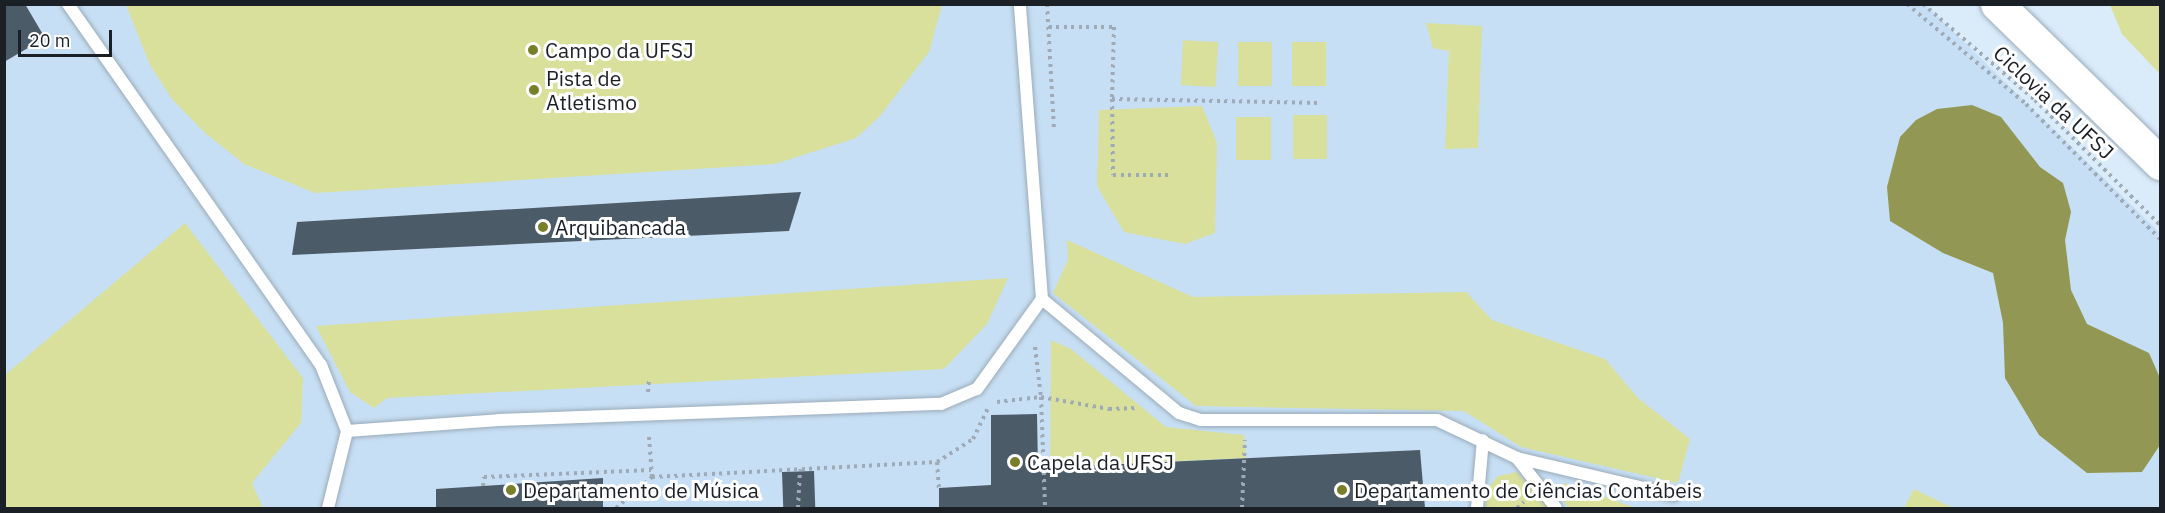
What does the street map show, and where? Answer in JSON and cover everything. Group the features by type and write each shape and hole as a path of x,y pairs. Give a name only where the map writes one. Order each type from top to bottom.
{"highway":[{"path":"1997,4 2160,163"}],"lane":[{"path":"68,4 321,365 347,431 328,508"},
{"path":"347,431 499,420 941,404 977,389 1042,299 1020,4"},
{"path":"1042,299 1179,413 1200,420 1437,420 1484,440 1517,458 1674,495"},
{"path":"1477,508 1484,440"},
{"path":"1517,458 1556,508"}],"path":[{"path":"1907,4 2026,104 2160,239"},
{"name":"Ciclovia da UFSJ","path":"1923,4 2035,100 2160,225"},
{"path":"1049,27 1114,27 1113,174 1169,175"},
{"path":"1112,99 1322,103"},
{"path":"1035,344 1041,397 1045,508"},
{"path":"616,508 652,477 937,462 973,439 988,407 1004,399 1041,397"},
{"path":"650,448 652,477"},
{"path":"937,462 939,488"},
{"path":"798,508 800,469"},
{"path":"483,486 484,477 651,470"}],"shaded area":[{"name":"Pista de Atletismo","path":"126,4 942,5 929,52 880,116 856,138 775,164 315,193 244,164 204,132 172,99 150,65"},
{"path":"4,5 1926,5 2160,233 2160,508 5,508"},
{"path":"2110,5 2160,5 2160,74 2122,34"},
{"path":"1426,23 1482,26 1478,148 1445,149 1449,51 1433,48"},
{"path":"1183,40 1218,42 1216,87 1181,85"},
{"path":"1238,42 1272,42 1272,86 1238,86"},
{"path":"1292,42 1326,42 1326,86 1292,86"},
{"path":"1972,105 2001,117 2040,167 2063,183 2071,212 2065,240 2071,290 2087,324 2149,353 2160,378 2160,445 2142,472 2087,473 2039,435 2005,378 2003,323 1993,273 1943,253 1890,221 1887,187 1900,137 1916,120 1937,109"},
{"path":"1202,106 1217,143 1215,233 1185,244 1124,232 1097,186 1099,110"},
{"path":"1293,115 1327,115 1327,159 1293,159"},
{"path":"1236,117 1271,117 1271,160 1236,160"},
{"path":"185,223 303,378 301,423 252,483 263,508 5,508 5,375"},
{"path":"1067,240 1193,297 1466,292 1492,320 1605,359 1638,398 1690,439 1678,483 1521,447 1464,411 1196,406 1053,293 1068,260"},
{"path":"1008,278 987,324 944,369 387,398 374,408 350,392 316,326"},
{"path":"1051,340 1071,349 1166,427 1244,435 1246,458 1050,467"},
{"path":"1517,472 1549,508 1485,508 1489,487 1498,476"},
{"path":"1565,483 1636,508 1569,508 1556,492"},
{"path":"1914,489 1953,508 1904,508"}],"building":[{"path":"4,4 25,4 45,38 4,62"},
{"name":"Arquibancada","path":"801,192 789,231 292,255 297,222"},
{"path":"1037,414 1038,468 1420,450 1425,508 939,508 939,488 991,485 991,415"},
{"path":"814,471 815,508 783,508 782,472"},
{"name":"Departamento de Música","path":"603,478 603,508 436,508 436,489"}],"place":[{"name":"Campo da UFSJ","path":"533,50"},
{"name":"Pista de Atletismo","path":"534,90"},
{"name":"Arquibancada","path":"543,227"},
{"name":"Capela da UFSJ","path":"1015,462"},
{"name":"Departamento de Música","path":"511,490"},
{"name":"Departamento de Ciências Contábeis","path":"1342,490"}]}
